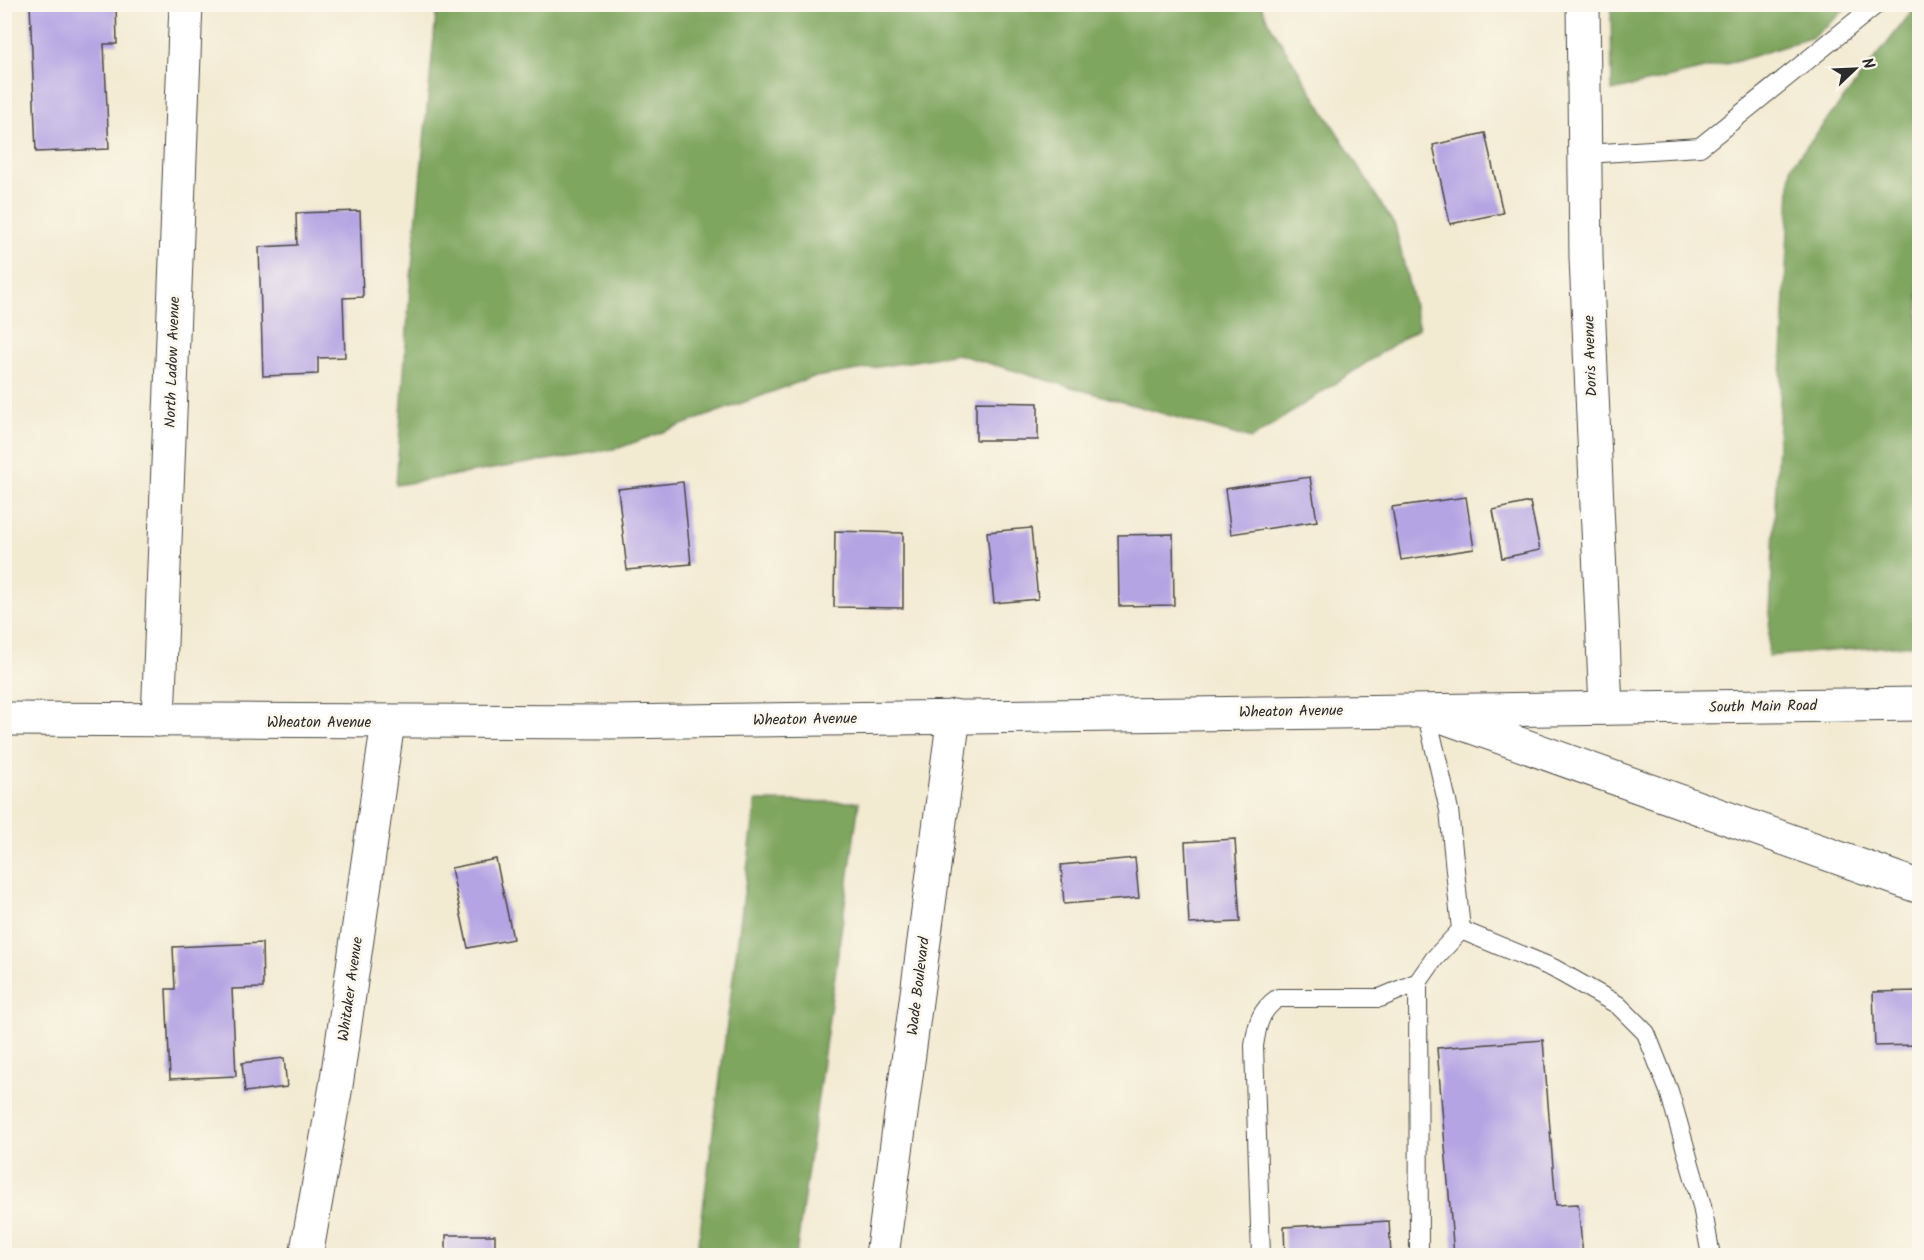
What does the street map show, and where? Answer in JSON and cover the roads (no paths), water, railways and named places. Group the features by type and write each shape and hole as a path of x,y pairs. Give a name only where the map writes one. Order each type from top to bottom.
{"street":[{"name":"North Ladow Avenue","path":"158,720 186,4"},
{"name":"Doris Avenue","path":"1583,4 1586,258 1606,708"},
{"name":"South Main Road","path":"1606,708 1920,704"},
{"name":"Wheaton Avenue","path":"4,719 612,722 1606,708"},
{"path":"1426,711 1920,887"},
{"name":"Wade Boulevard","path":"882,1256 954,716"},
{"name":"Whitaker Avenue","path":"306,1256 336,1086 388,722"}],"lane":[{"path":"1585,154 1700,147 1877,4"},
{"path":"1261,1256 1254,1046 1257,1024 1266,1006 1278,998 1380,998 1418,982 1434,959 1461,930 1449,810 1426,711"},
{"path":"1461,930 1553,968 1618,1005 1646,1033 1670,1091 1702,1206 1711,1256"},
{"path":"1418,982 1419,1256"}]}
